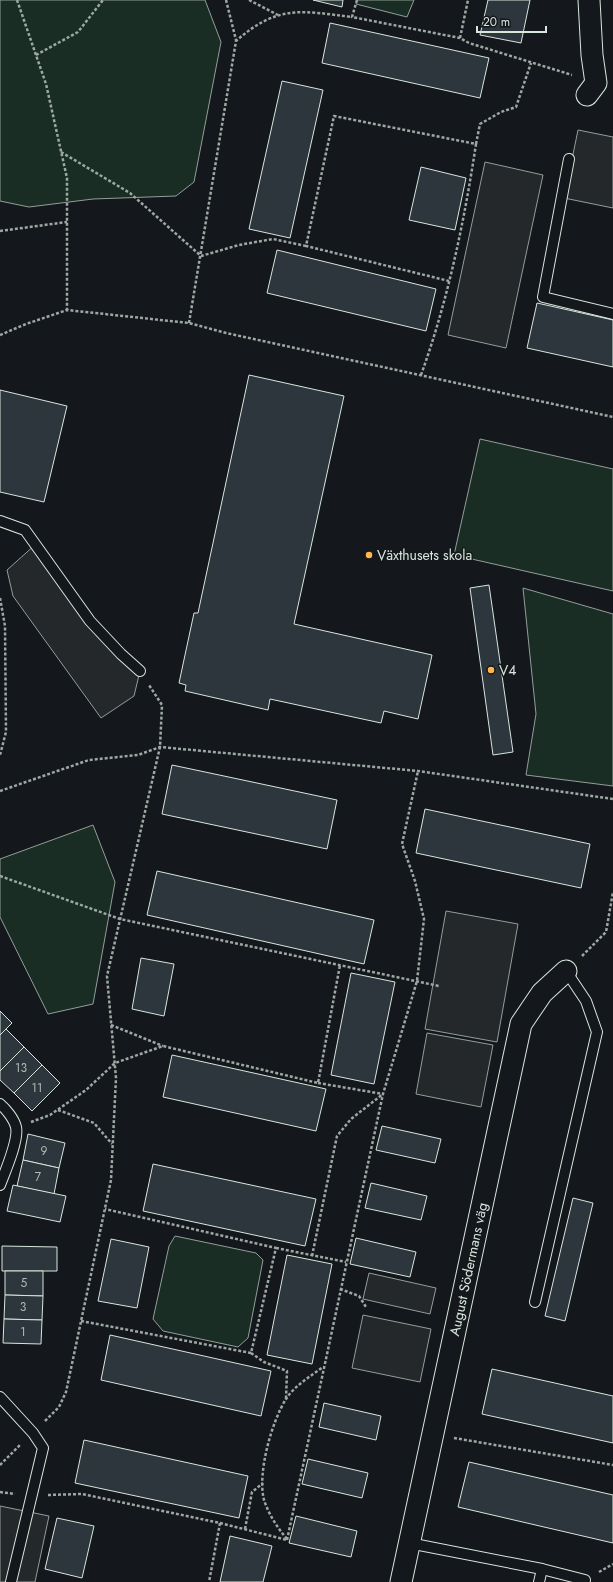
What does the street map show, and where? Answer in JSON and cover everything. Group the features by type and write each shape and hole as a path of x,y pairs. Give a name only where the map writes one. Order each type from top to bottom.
{"street":[{"path":"589,0 592,89"},
{"name":"August Södermans väg","path":"401,1582 431,1434 521,1024 542,993 566,971"}],"lane":[{"path":"569,159 543,297 613,314"},
{"path":"0,521 25,530 90,621 121,654 140,671"},
{"path":"534,1302 597,1032 586,1001 566,971"},
{"path":"0,1104 6,1110 16,1128 13,1147 0,1185"},
{"path":"0,1397 33,1433 43,1448 11,1582"},
{"path":"409,1543 542,1569 585,1580"},
{"path":"539,1582 542,1569"}],"path":[{"path":"17,0 46,84 67,178 67,310"},
{"path":"36,55 78,32 103,0"},
{"path":"189,323 201,256 207,206 236,41 226,0"},
{"path":"248,0 278,15"},
{"path":"352,17 357,0"},
{"path":"460,38 468,0"},
{"path":"236,41 252,27 278,15 306,12 352,17 460,38 469,43 531,63 592,89"},
{"path":"421,375 436,334 465,215 480,124 501,112 516,107 531,63"},
{"path":"306,246 334,116 476,144"},
{"path":"61,152 130,193 201,256"},
{"path":"0,231 67,222"},
{"path":"201,256 239,245 273,239 449,282"},
{"path":"0,335 26,324 67,310 189,323 226,333 613,416"},
{"path":"0,598 5,626 6,732 0,755"},
{"path":"0,1465 59,1407 66,1392 111,1180 116,1078 107,976 160,747 162,705 140,671"},
{"path":"0,792 89,760 138,755 160,747 418,771 613,799"},
{"path":"287,1540 323,1367 383,1094 417,981 424,919 415,881 402,844 418,771"},
{"path":"0,876 120,919 439,986"},
{"path":"566,971 606,932 613,892"},
{"path":"318,1083 340,965"},
{"path":"111,1025 164,1046 318,1083 383,1094"},
{"path":"16,1128 50,1115 58,1110 86,1090 114,1063 164,1046"},
{"path":"312,1256 337,1136 351,1119 383,1094"},
{"path":"58,1110 94,1123 113,1145"},
{"path":"105,1209 312,1256 346,1262"},
{"path":"251,1353 276,1248"},
{"path":"340,1289 359,1296 366,1307"},
{"path":"81,1321 251,1353 264,1362 287,1371 286,1399"},
{"path":"287,1540 271,1518 264,1498 263,1483 267,1442 273,1423 286,1399 297,1387 323,1367"},
{"path":"431,1434 613,1465"},
{"path":"245,1529 252,1492 263,1483"},
{"path":"32,1495 82,1494 220,1523 287,1540"},
{"path":"209,1582 220,1523"}],"green space":[{"path":"0,0 205,0 221,42 194,182 176,196 93,199 29,207 0,201"},
{"path":"357,0 414,0 407,17 356,4"},
{"path":"480,439 613,469 613,591 454,555"},
{"path":"523,588 613,614 613,786 526,775 536,714"},
{"path":"93,825 115,882 93,1004 48,1014 0,917 0,859"},
{"path":"175,1236 256,1253 263,1260 248,1338 238,1347 163,1331 153,1319 169,1246"}],"shaded area":[{"path":"578,130 613,137 613,208 564,198"},
{"path":"485,162 543,175 506,348 448,335"},
{"path":"36,544 90,621 140,671 134,696 101,718 13,596 7,570"},
{"path":"446,911 518,924 497,1042 425,1029"},
{"path":"427,1033 493,1045 481,1107 416,1094"},
{"path":"369,1273 436,1288 430,1314 363,1299"},
{"path":"363,1315 431,1329 420,1382 352,1368"},
{"path":"0,1506 49,1516 35,1582 0,1582"}],"building":[{"path":"313,0 343,0 342,7"},
{"path":"488,0 530,0 521,43 480,35"},
{"path":"330,23 489,58 480,98 322,63"},
{"path":"282,81 323,90 290,238 249,229"},
{"path":"421,167 466,178 455,230 409,220"},
{"path":"277,250 436,289 426,331 267,293"},
{"path":"537,303 613,320 613,367 527,348"},
{"path":"249,375 344,396 294,624 432,655 418,719 384,711 381,723 270,699 268,710 185,691 186,685 179,683 194,613 198,613"},
{"path":"0,390 67,406 44,502 0,492"},
{"name":"V4","path":"489,585 513,752 493,755 470,588"},
{"path":"172,765 337,800 327,849 162,814"},
{"path":"425,809 590,844 581,888 416,853"},
{"path":"157,871 374,920 364,964 147,915"},
{"path":"141,958 174,964 164,1016 132,1009"},
{"path":"351,973 395,982 374,1084 331,1075"},
{"path":"0,1011 12,1023 0,1035"},
{"path":"6,1029 24,1047 0,1071 0,1035"},
{"path":"24,1047 42,1065 14,1093 0,1080 0,1071"},
{"path":"172,1055 326,1089 316,1131 163,1097"},
{"path":"42,1065 60,1083 32,1111 14,1093"},
{"path":"382,1126 441,1139 435,1163 376,1150"},
{"path":"28,1134 65,1143 59,1168 23,1160"},
{"path":"23,1160 59,1168 54,1194 17,1186"},
{"path":"153,1164 316,1199 305,1246 143,1211"},
{"path":"371,1183 427,1196 421,1220 365,1208"},
{"path":"13,1185 66,1196 60,1222 7,1211"},
{"path":"573,1198 593,1203 565,1321 545,1316"},
{"path":"356,1238 416,1252 410,1277 350,1264"},
{"path":"111,1239 149,1247 137,1308 98,1301"},
{"path":"2,1246 57,1247 57,1271 2,1271"},
{"path":"287,1255 332,1264 312,1364 267,1355"},
{"path":"5,1271 43,1271 43,1296 5,1295"},
{"path":"5,1295 43,1296 42,1320 4,1319"},
{"path":"4,1319 42,1320 41,1344 3,1343"},
{"path":"110,1335 271,1371 261,1416 101,1380"},
{"path":"492,1369 613,1396 613,1443 482,1414"},
{"path":"324,1403 381,1416 376,1440 319,1427"},
{"path":"84,1440 248,1476 239,1518 75,1483"},
{"path":"308,1459 368,1473 362,1498 302,1484"},
{"path":"469,1462 613,1495 613,1543 458,1507"},
{"path":"296,1516 357,1531 351,1557 289,1543"},
{"path":"57,1518 94,1526 82,1578 45,1569"},
{"path":"230,1536 272,1546 263,1582 220,1582"}],"place":[{"name":"Växthusets skola","path":"369,555"},
{"name":"V4","path":"491,670"}]}
